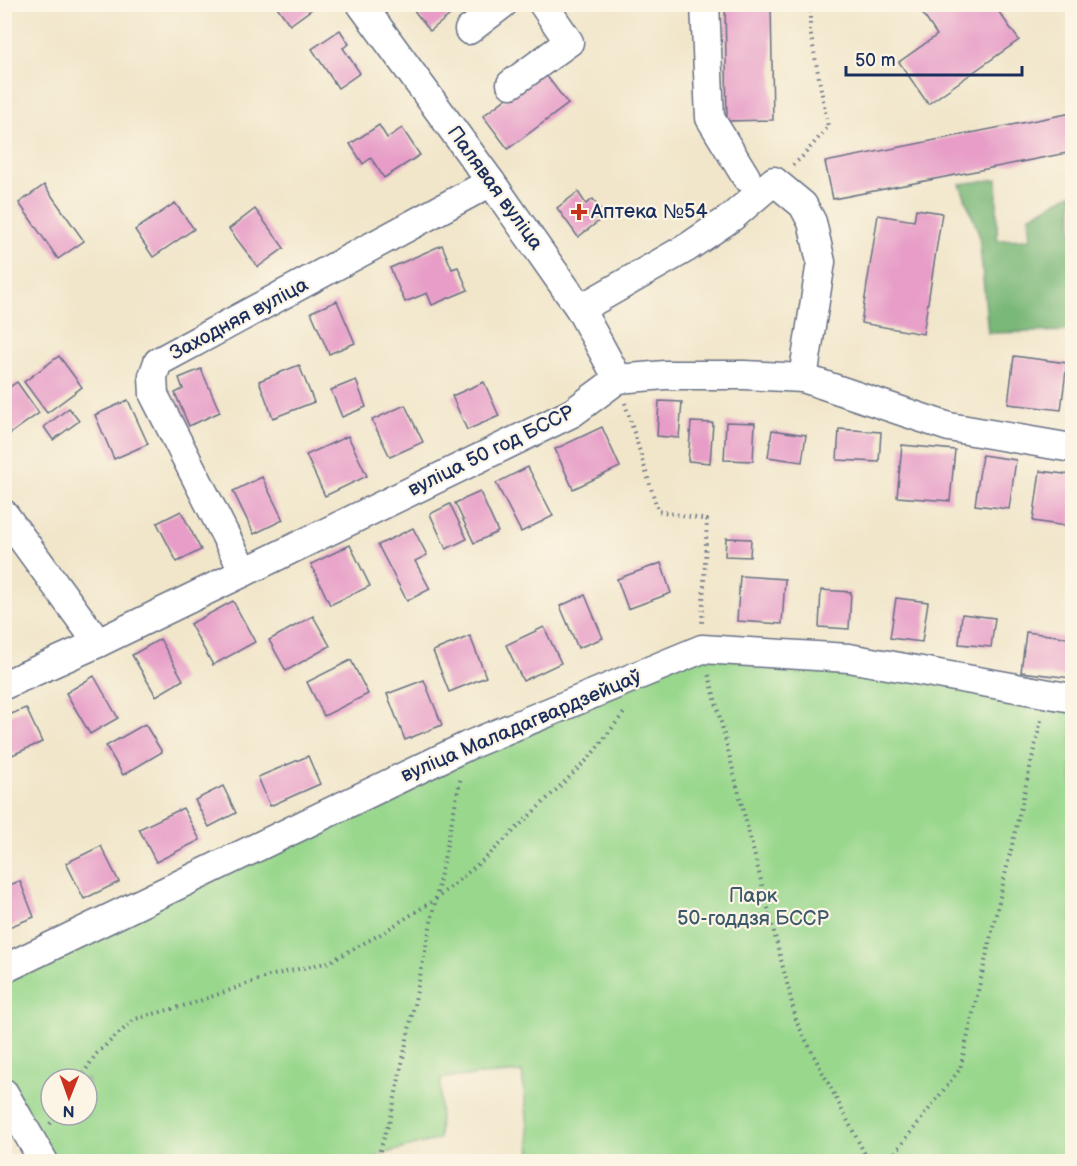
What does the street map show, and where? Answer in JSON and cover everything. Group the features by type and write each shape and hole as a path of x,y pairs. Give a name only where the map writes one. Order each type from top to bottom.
{"street":[{"name":"Палявая вуліца","path":"361,4 580,309 618,379"},
{"path":"469,30 503,4"},
{"path":"511,84 569,42 543,4"},
{"path":"705,4 710,117 746,177"},
{"path":"580,309 688,248 732,217 774,181 803,205 812,222 821,262 803,378"},
{"name":"Заходняя вуліца","path":"243,572 154,395 153,376 158,362 491,182"},
{"path":"618,379 665,375 803,378 949,427 1072,448"},
{"name":"вуліца 50 год БССР","path":"4,685 98,643 572,413 618,379"},
{"path":"4,514 98,643"},
{"name":"вуліца Маладагвардзейцаў","path":"4,969 467,746 702,649 849,658 1060,696"},
{"path":"4,1093 44,1161"}],"path":[{"path":"774,181 802,157 828,127 810,30 810,4"},
{"path":"618,379 658,511 707,520 702,649 797,1023 869,1161"},
{"path":"888,1161 960,1069 1060,696"},
{"path":"88,1067 96,1054 135,1019 194,1002 269,976 329,962 379,936 436,899 489,855 590,759 632,702"},
{"path":"376,1161 391,1117 467,746"}],"green space":[{"path":"997,179 997,240 1031,239 1029,217 1072,193 1072,331 988,333 979,234 960,184"},
{"name":"Парк 50-годдзя БССР","path":"702,649 1072,698 1072,1161 532,1161 522,1072 441,1078 439,1139 378,1155 376,1161 44,1161 5,1093 5,969"}],"building":[{"path":"275,4 309,4 312,9 290,25"},
{"path":"409,4 464,4 430,31"},
{"path":"725,4 771,4 773,120 727,121"},
{"path":"916,4 969,4 973,11 982,5 994,5 1019,40 928,104 899,62 937,35"},
{"path":"340,30 349,44 343,48 360,73 338,88 312,49"},
{"path":"543,71 568,104 508,149 483,116"},
{"path":"1072,113 1072,152 833,199 825,162"},
{"path":"379,125 387,138 402,128 420,155 384,178 371,158 363,164 350,144"},
{"path":"44,185 84,241 58,259 19,203"},
{"name":"Аптека №54","path":"578,192 586,204 593,199 601,210 595,215 599,221 578,237 557,208"},
{"path":"175,203 194,229 153,257 135,230"},
{"path":"255,209 284,248 258,267 229,229"},
{"path":"916,209 942,213 923,334 861,323 878,215 914,221"},
{"path":"442,245 452,269 458,267 468,290 432,305 427,293 405,302 390,268"},
{"path":"337,301 355,343 329,354 311,312"},
{"path":"59,356 82,387 47,413 24,382"},
{"path":"1014,356 1067,363 1061,410 1008,404"},
{"path":"299,365 314,402 273,418 259,381"},
{"path":"201,369 220,412 189,426 175,393 183,389 179,378"},
{"path":"356,380 366,407 342,417 331,390"},
{"path":"17,382 39,413 4,438 4,391"},
{"path":"484,382 499,416 467,430 452,396"},
{"path":"128,400 148,444 114,459 95,415"},
{"path":"659,401 682,402 679,438 657,436"},
{"path":"405,405 423,442 390,457 372,420"},
{"path":"69,408 79,421 53,440 44,427"},
{"path":"691,422 713,423 710,463 688,461"},
{"path":"726,422 755,423 753,461 724,460"},
{"path":"602,427 620,467 573,489 555,449"},
{"path":"839,429 881,432 879,462 837,460"},
{"path":"772,430 806,435 802,462 768,457"},
{"path":"348,436 367,476 325,496 306,455"},
{"path":"902,445 955,450 950,501 897,497"},
{"path":"982,455 1016,460 1009,509 975,505"},
{"path":"528,467 553,516 521,532 496,483"},
{"path":"1040,471 1072,475 1072,527 1033,521"},
{"path":"262,477 283,520 254,534 233,491"},
{"path":"480,492 498,532 474,543 455,503"},
{"path":"450,504 467,539 446,549 430,514"},
{"path":"181,511 201,550 177,562 157,523"},
{"path":"413,528 427,555 415,561 430,589 407,601 378,545"},
{"path":"726,538 751,539 750,557 725,556"},
{"path":"350,545 370,586 330,605 311,564"},
{"path":"661,563 671,593 628,609 617,579"},
{"path":"740,576 785,579 782,624 737,621"},
{"path":"821,590 851,592 849,629 819,627"},
{"path":"585,595 603,638 578,648 560,606"},
{"path":"896,598 928,602 922,642 890,638"},
{"path":"233,601 255,642 213,665 190,624"},
{"path":"962,614 995,618 991,647 959,644"},
{"path":"313,616 330,646 286,671 269,640"},
{"path":"544,627 561,663 523,681 506,645"},
{"path":"1026,632 1072,638 1071,678 1021,672"},
{"path":"470,636 486,677 449,692 433,651"},
{"path":"160,639 183,680 156,696 132,655"},
{"path":"351,660 368,694 324,716 307,682"},
{"path":"94,676 118,718 90,734 66,693"},
{"path":"424,680 442,725 405,740 387,694"},
{"path":"26,708 42,742 12,755 4,740 4,717"},
{"path":"145,724 162,752 123,775 106,746"},
{"path":"308,756 320,784 270,806 258,777"},
{"path":"223,786 236,813 209,827 195,800"},
{"path":"183,808 200,840 156,862 139,829"},
{"path":"101,846 119,882 84,899 66,863"},
{"path":"20,881 34,917 4,929 4,887"}],"place":[{"name":"Аптека №54","path":"579,212"}]}
